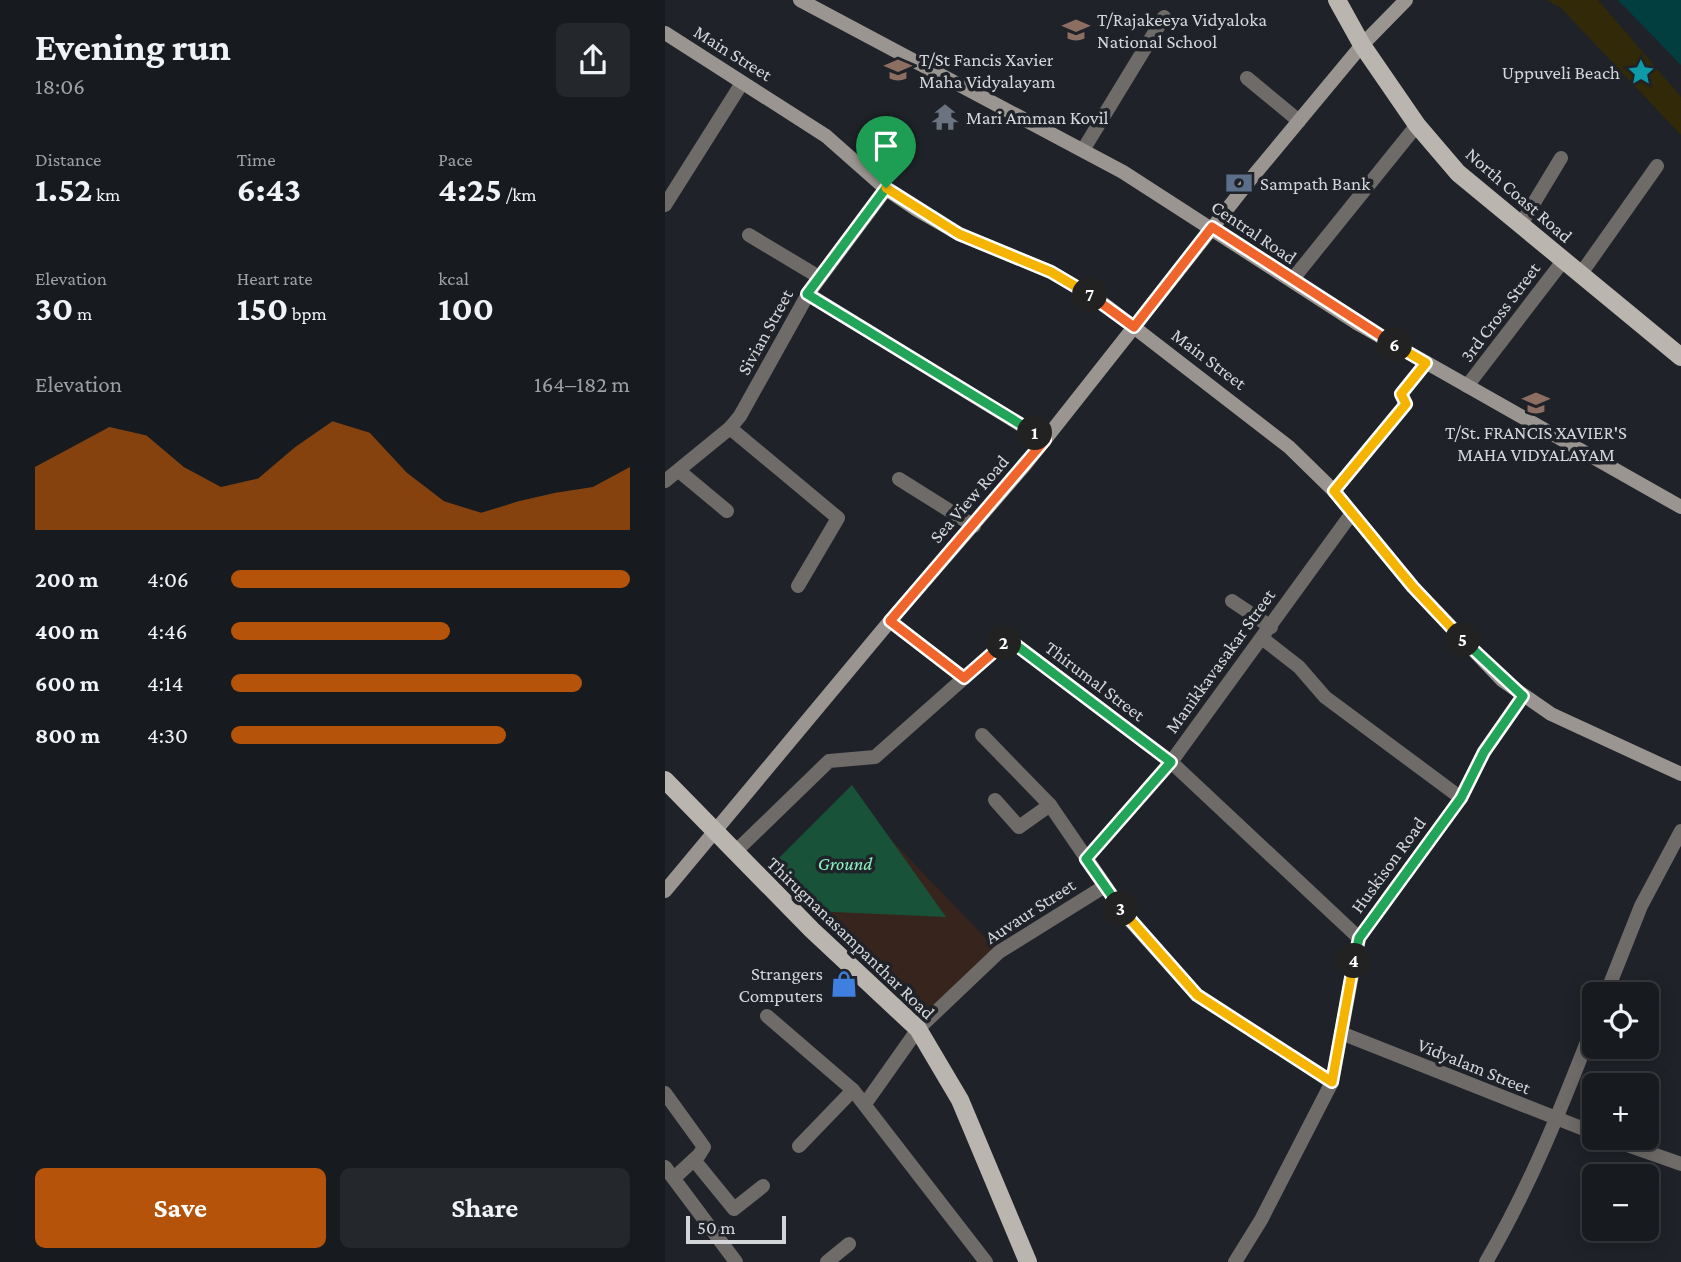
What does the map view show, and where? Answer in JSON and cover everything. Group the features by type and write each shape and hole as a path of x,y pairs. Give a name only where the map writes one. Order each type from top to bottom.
{"main road":[{"name":"Central Road","path":"800,0 1083,150 1212,227 1426,363 1681,507"},
{"name":"North Coast Road","path":"1337,0 1362,45 1417,125 1458,173 1681,357"},
{"name":"Sea View Road","path":"665,891 1045,440 1212,227 1362,45 1406,0"},
{"name":"Main Street","path":"665,33 826,136 886,188 959,234 1074,285 1134,327 1278,438 1334,491 1413,587 1481,660 1523,696 1602,740 1681,774"},
{"name":"Thirugnanasampanthar Road","path":"665,780 734,853 918,1029 960,1100 1028,1262"}],"street":[{"path":"1083,150 1164,17"},
{"path":"1247,78 1299,121"},
{"path":"665,205 742,83"},
{"path":"1292,280 1417,125"},
{"path":"1520,226 1561,158"},
{"path":"1580,275 1657,166"},
{"name":"Sivian Street","path":"665,481 730,428 740,416 807,294 886,188"},
{"path":"749,234 819,277"},
{"name":"3rd Cross Street","path":"1467,386 1563,261"},
{"path":"807,294 1045,440"},
{"path":"1334,491 1406,404 1401,394 1426,363"},
{"path":"730,428 838,518 798,586"},
{"path":"679,471 727,511"},
{"path":"899,479 974,526"},
{"name":"Manikkavasakar Street","path":"1086,859 1171,762 1352,513"},
{"path":"1232,601 1267,633 1325,697 1461,798"},
{"path":"890,621 964,678"},
{"name":"Thirumal Street","path":"734,853 829,761 875,757 1008,639 1171,762 1359,938"},
{"name":"Huskison Road","path":"1235,1262 1261,1220 1332,1082 1359,938 1461,798 1484,752 1523,696"},
{"path":"982,735 1051,805 1126,916 1197,995 1332,1082"},
{"path":"995,800 1019,827 1051,805"},
{"path":"1611,982 1641,906 1681,831"},
{"name":"Auvaur Street","path":"865,1104 918,1029 999,952 1105,886"},
{"path":"767,1016 853,1090 986,1262"},
{"name":"Vidyalam Street","path":"1341,1033 1582,1129"},
{"path":"1486,1262 1511,1218 1582,1054"},
{"path":"799,1146 853,1090"},
{"path":"665,1093 704,1147 694,1160 669,1172 736,1262"},
{"path":"1642,1150 1681,1164"},
{"path":"694,1160 734,1209 763,1186"},
{"path":"827,1262 849,1244"}],"shaded area":[{"path":"1618,0 1681,0 1681,65"},
{"path":"850,797 999,952 922,1019 775,868"}],"green space":[{"name":"Ground","path":"852,785 946,917 811,911 770,867"}],"sand":[{"name":"Uppuveli Beach","path":"1547,0 1598,0 1681,97 1681,135 1561,8"}],"place":[{"name":"T/Rajakeeya Vidyaloka National School","path":"1076,30"},
{"name":"T/St Fancis Xavier Maha Vidyalayam","path":"898,70"},
{"name":"Uppuveli Beach","path":"1641,72"},
{"name":"Mari Amman Kovil","path":"945,117"},
{"name":"Sampath Bank","path":"1239,183"},
{"name":"T/St. FRANCIS XAVIER'S MAHA VIDYALAYAM","path":"1536,403"},
{"name":"Strangers Computers","path":"844,984"}],"route":[{"path":"886,188 941,225 1051,272 1100,301 1134,327 1212,227 1360,325 1426,363 1401,394 1406,404 1334,491 1413,587 1481,660 1523,696 1484,752 1461,798 1359,938 1332,1082 1197,995 1126,916 1086,859 1171,762 1008,639 964,678 890,621 1045,440 807,294 886,188"}]}
